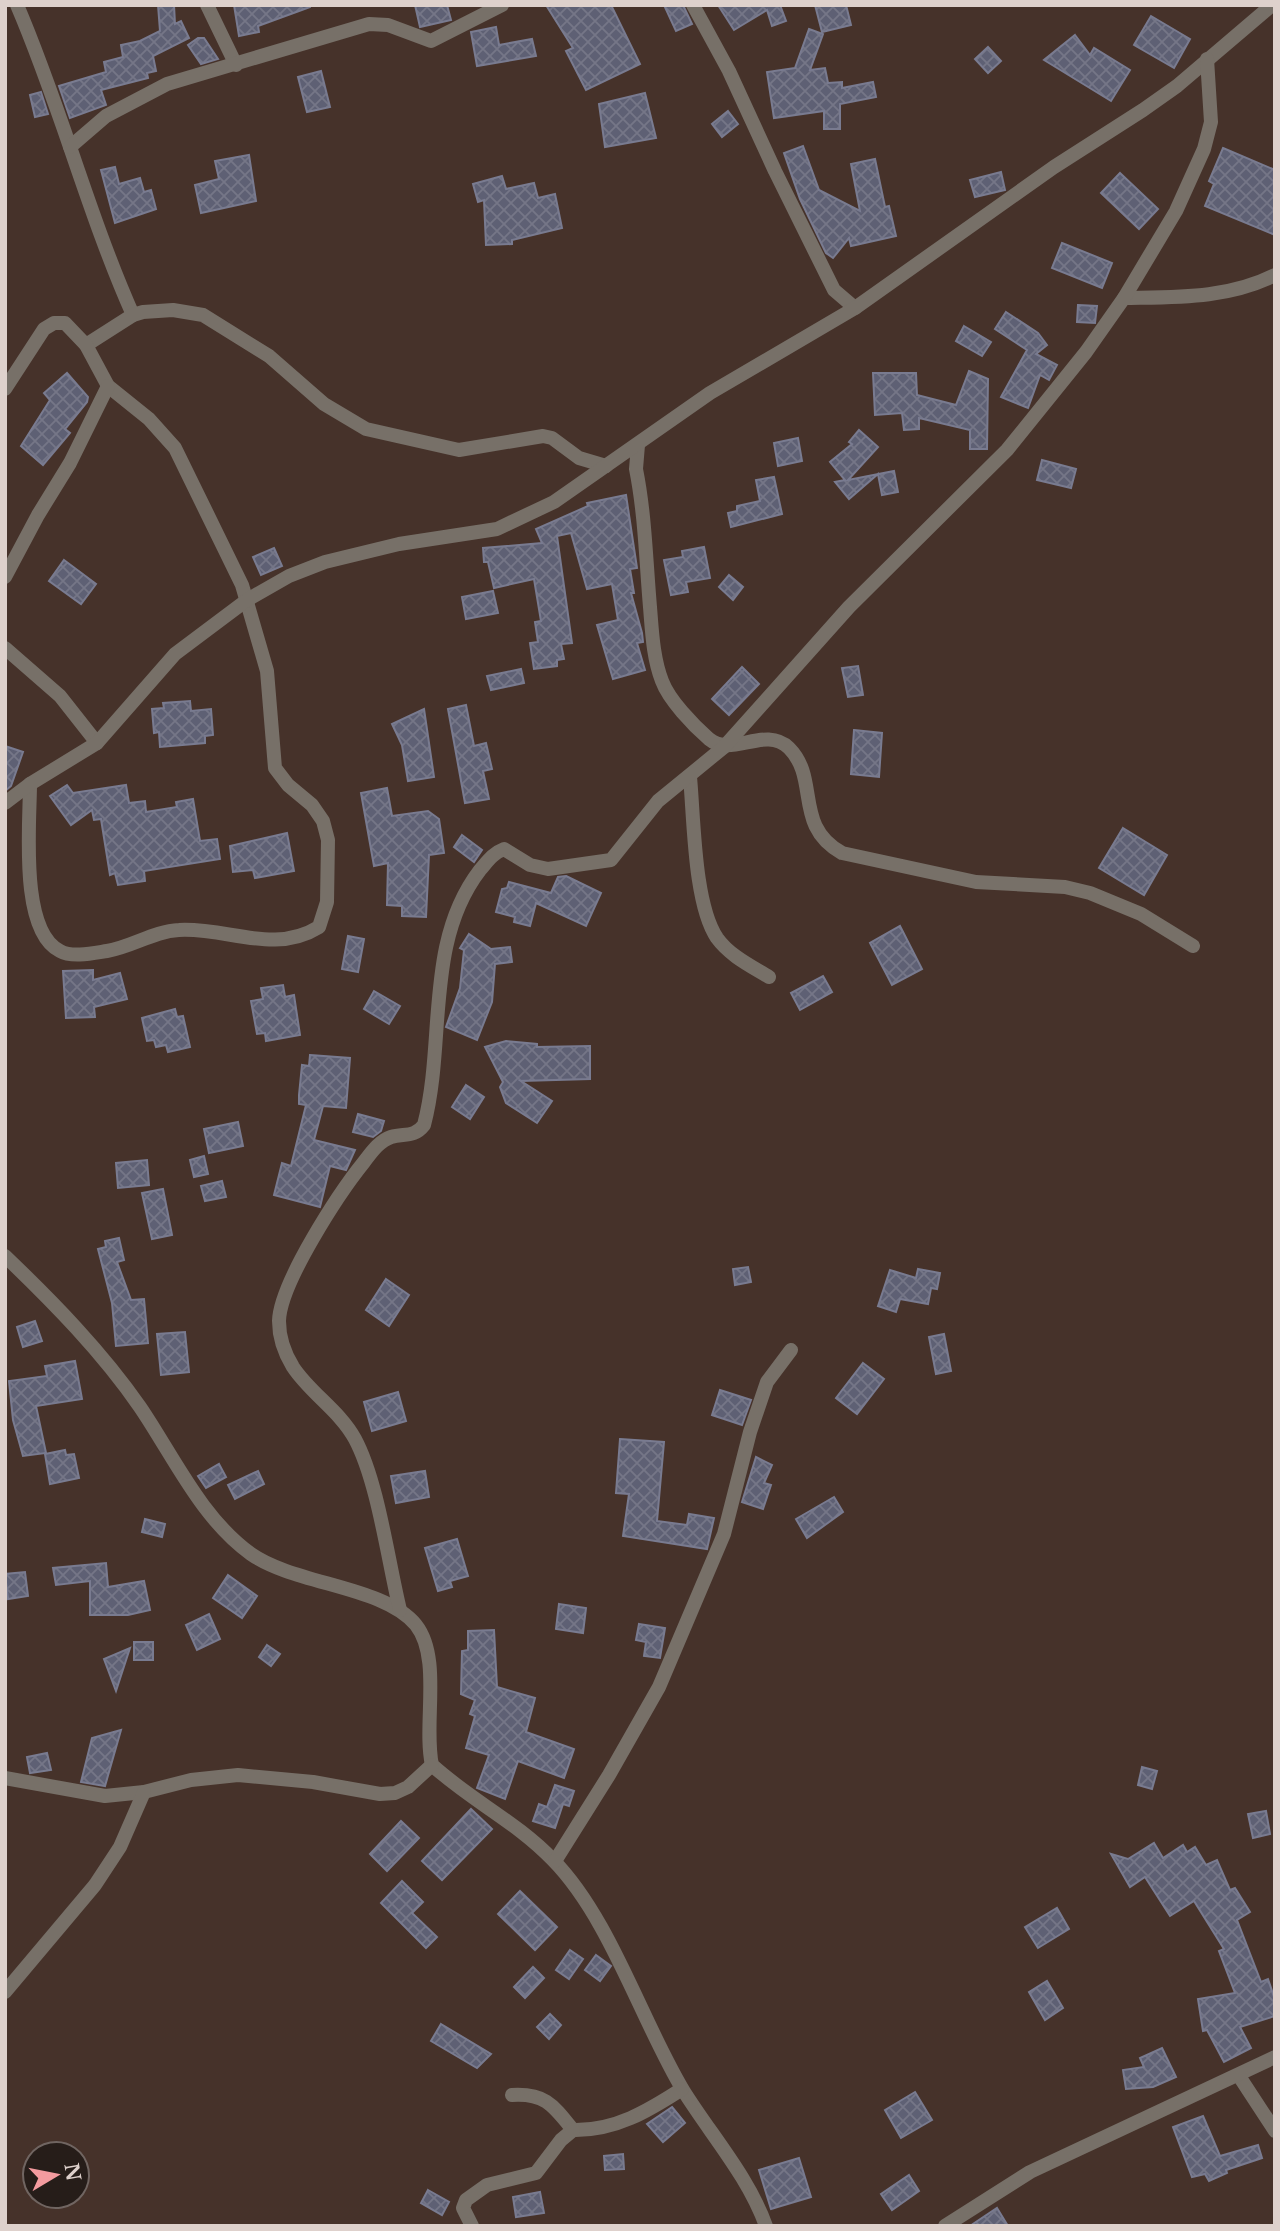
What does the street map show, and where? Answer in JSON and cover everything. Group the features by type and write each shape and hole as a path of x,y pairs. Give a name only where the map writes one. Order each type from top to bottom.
{"street":[{"path":"17,5 36,46 98,233 133,315"},
{"path":"208,5 236,65"},
{"path":"70,147 88,129 142,95 167,84 236,65 330,33 369,24 388,25 431,41 502,5"},
{"path":"693,5 729,71 834,290 855,307"},
{"path":"5,803 30,784 97,743 174,654 247,600 289,576 363,551 478,534 512,524 554,502 710,393 855,307 1054,167 1143,110 1272,5"},
{"path":"400,1610 374,1498 355,1440 334,1411 294,1369 284,1351 279,1321 287,1289 309,1247 362,1164 381,1142 391,1137 412,1135 424,1125 449,927 458,902 484,865 503,849 530,865 548,869 560,870 611,860 658,801 724,747 849,607 1007,450 1086,352 1124,298 1176,211 1204,149 1211,122 1207,59"},
{"path":"1124,298 1217,294 1239,290 1275,275"},
{"path":"86,345 133,315 158,309 202,315 263,351 324,404 366,429 459,450 543,436 552,438 579,458 606,466"},
{"path":"5,389 9,373 33,341 54,323 65,323 86,345 108,386 149,419 175,448 247,600 267,671 275,768 288,785 312,805 323,821 328,840 327,902 319,927 296,938 278,940 178,930 109,951 68,954 60,951 47,939 34,908 30,866 30,784"},
{"path":"5,578 38,515 70,463 108,386"},
{"path":"638,445 636,469 652,631 659,672 665,687 697,727 710,740 724,747 767,739 787,746 797,758 816,831 824,844 842,853 976,882 1065,887 1090,893 1140,914 1193,946"},
{"path":"5,648 60,696 97,743"},
{"path":"690,777 705,909 717,937 736,957 769,977"},
{"path":"5,1256 50,1299 139,1405 204,1507 240,1545 281,1571 400,1610 415,1625 424,1646 430,1695 428,1745 432,1765 508,1819 555,1861 582,1896 682,2089 757,2203 766,2226"},
{"path":"555,1861 609,1775 659,1687 724,1534 750,1432 768,1382 791,1350"},
{"path":"5,1778 106,1796 144,1792 191,1780 238,1775 313,1782 388,1794 408,1787 432,1765"},
{"path":"5,1992 95,1885 120,1847 144,1792"},
{"path":"945,2226 1031,2172 1275,2057"},
{"path":"1239,2076 1275,2131"},
{"path":"472,2226 463,2208 466,2200 487,2185 537,2173 561,2140 573,2130 591,2130 617,2124 643,2113 682,2089"},
{"path":"512,2095 532,2094 544,2099 573,2130"}],"building":[{"path":"158,5 174,5 175,24 181,21 189,38 153,56 156,71 147,73 148,78 101,90 106,105 70,118 59,86 106,72 104,62 123,57 121,45 140,41 160,31"},
{"path":"234,5 310,7 258,26 259,32 239,36"},
{"path":"415,5 447,5 451,20 420,27"},
{"path":"546,5 611,5 640,64 586,90 566,51 573,48"},
{"path":"664,5 683,5 692,24 676,31"},
{"path":"718,5 780,5 786,21 772,26 767,10 734,30"},
{"path":"815,5 846,5 851,25 822,32"},
{"path":"1151,16 1190,39 1174,68 1134,45"},
{"path":"496,27 499,45 532,39 536,56 477,66 471,32"},
{"path":"809,29 823,34 810,70 825,68 828,83 842,82 842,88 873,82 876,97 840,104 840,129 824,129 824,111 774,118 767,72 795,68"},
{"path":"1075,35 1090,55 1094,48 1130,70 1111,101 1044,60"},
{"path":"198,38 204,38 218,59 201,64 188,45"},
{"path":"988,47 1001,61 988,73 975,59"},
{"path":"321,71 330,107 307,112 298,77"},
{"path":"41,92 48,114 35,117 30,95"},
{"path":"645,93 656,138 605,147 599,104"},
{"path":"728,111 738,124 722,137 712,124"},
{"path":"803,146 819,190 860,211 851,164 875,159 885,207 889,206 896,236 851,246 849,238 833,258 826,253 800,199 784,153"},
{"path":"1223,148 1275,170 1275,235 1205,206 1214,184 1209,181"},
{"path":"249,155 256,201 201,213 195,185 219,179 215,161"},
{"path":"115,167 119,184 140,178 144,192 151,190 156,209 115,223 101,170"},
{"path":"1001,172 1005,190 975,197 970,180"},
{"path":"1120,173 1158,209 1139,229 1101,193"},
{"path":"502,176 506,189 534,183 538,198 555,194 562,228 512,240 512,244 486,245 484,200 478,202 473,184"},
{"path":"1062,243 1112,263 1102,288 1052,268"},
{"path":"1078,305 1097,306 1095,323 1077,322"},
{"path":"1006,312 1038,333 1047,345 1036,354 1057,365 1049,380 1040,375 1028,408 1001,397 1027,350 995,329"},
{"path":"964,326 991,342 982,356 956,341"},
{"path":"969,371 988,379 987,449 970,449 970,430 919,418 919,429 904,430 902,413 875,415 873,373 916,373 917,395 956,405"},
{"path":"67,373 88,397 87,402 65,429 70,433 43,465 21,446 50,400 44,393"},
{"path":"859,430 878,447 848,480 878,474 849,499 835,482 845,480 830,462 852,444 849,442"},
{"path":"798,438 802,461 778,466 774,443"},
{"path":"1042,460 1076,469 1071,488 1037,480"},
{"path":"894,471 898,492 882,495 878,474"},
{"path":"774,477 782,514 731,527 728,513 737,511 737,506 760,501 756,480"},
{"path":"626,495 637,568 630,569 634,593 631,593 642,633 643,642 637,643 645,670 613,679 597,625 618,620 612,584 587,589 571,533 557,536 572,643 561,644 564,659 557,660 557,666 534,669 530,643 538,642 535,622 541,621 534,579 494,588 488,562 484,562 483,548 542,543 536,529 588,506 587,503"},
{"path":"704,547 710,578 686,582 688,592 671,595 664,560 683,557 682,551"},
{"path":"274,548 282,566 261,575 253,557"},
{"path":"64,560 96,584 81,604 49,581"},
{"path":"729,575 743,587 733,600 719,587"},
{"path":"493,591 498,613 466,619 462,597"},
{"path":"858,666 863,695 848,697 842,668"},
{"path":"742,667 759,684 729,715 712,699"},
{"path":"521,669 524,683 491,690 487,676"},
{"path":"190,701 191,711 211,709 213,735 205,736 205,743 160,747 159,732 154,733 152,709 164,708 163,703"},
{"path":"466,705 474,746 486,743 492,769 483,771 489,799 465,803 448,709"},
{"path":"424,709 434,777 408,781 402,745 392,724"},
{"path":"854,730 882,733 879,777 851,774"},
{"path":"5,746 23,752 11,786 5,791"},
{"path":"67,785 73,793 126,785 129,803 145,801 146,812 177,807 176,802 193,799 200,841 217,839 220,859 144,871 145,881 118,885 115,873 110,875 101,819 94,820 92,810 71,825 50,796"},
{"path":"387,788 392,816 428,811 439,819 444,853 429,855 426,917 402,916 402,906 387,905 388,863 374,866 361,793"},
{"path":"1123,828 1167,855 1144,895 1099,868"},
{"path":"287,833 294,871 255,878 253,870 233,872 230,846"},
{"path":"462,835 482,850 474,862 454,847"},
{"path":"566,876 601,893 586,926 536,903 530,926 514,922 515,917 496,912 502,889 507,888 509,882 551,893 558,877"},
{"path":"900,926 922,969 892,985 870,943"},
{"path":"469,934 491,949 510,947 512,962 495,964 492,1002 477,1040 446,1027 460,988 464,950 460,948"},
{"path":"348,936 364,939 358,972 342,969"},
{"path":"93,970 93,980 120,973 127,999 94,1007 95,1017 66,1018 63,971"},
{"path":"823,976 832,992 800,1010 791,993"},
{"path":"283,985 285,997 294,995 300,1035 266,1041 265,1033 257,1034 251,1001 263,999 261,988"},
{"path":"374,991 400,1006 389,1024 364,1009"},
{"path":"175,1009 177,1017 183,1016 190,1047 168,1052 166,1045 156,1047 154,1040 147,1041 142,1018"},
{"path":"506,1041 537,1044 537,1047 590,1046 590,1079 521,1081 552,1101 537,1123 506,1103 500,1087 503,1082 485,1047"},
{"path":"310,1055 350,1058 346,1108 323,1106 314,1140 355,1150 346,1170 330,1166 320,1207 274,1195 282,1163 291,1166 306,1105 299,1104 302,1065 309,1066"},
{"path":"466,1085 484,1097 470,1119 452,1107"},
{"path":"358,1114 384,1121 381,1131 373,1137 353,1132"},
{"path":"238,1122 243,1146 209,1153 204,1129"},
{"path":"204,1156 208,1174 194,1177 190,1160"},
{"path":"147,1160 149,1185 118,1188 116,1163"},
{"path":"222,1181 226,1197 205,1201 201,1186"},
{"path":"163,1189 172,1235 152,1239 142,1193"},
{"path":"119,1238 124,1260 117,1262 131,1300 144,1299 148,1343 116,1346 112,1303 98,1249 106,1247 105,1241"},
{"path":"748,1267 751,1282 735,1285 733,1269"},
{"path":"918,1269 940,1273 937,1289 931,1288 928,1304 900,1299 896,1312 878,1306 890,1270 916,1278"},
{"path":"386,1279 409,1295 389,1326 366,1310"},
{"path":"35,1321 42,1341 23,1347 17,1327"},
{"path":"185,1332 189,1372 161,1375 157,1334"},
{"path":"944,1334 951,1371 936,1374 929,1337"},
{"path":"75,1361 82,1399 36,1406 46,1453 23,1456 13,1420 9,1381 47,1376 45,1366"},
{"path":"863,1363 884,1379 857,1414 836,1398"},
{"path":"720,1390 751,1400 742,1425 712,1415"},
{"path":"398,1392 406,1421 372,1431 364,1402"},
{"path":"620,1439 664,1442 657,1521 687,1525 689,1514 714,1518 707,1549 623,1536 629,1494 616,1493"},
{"path":"65,1450 66,1455 74,1454 79,1478 50,1484 45,1454"},
{"path":"756,1457 772,1465 764,1483 771,1485 763,1509 742,1502"},
{"path":"219,1464 226,1477 206,1488 198,1476"},
{"path":"258,1471 264,1484 235,1499 228,1485"},
{"path":"425,1471 429,1497 396,1503 391,1476"},
{"path":"834,1497 843,1512 807,1538 796,1519"},
{"path":"145,1519 165,1524 162,1537 142,1532"},
{"path":"457,1539 468,1576 450,1581 452,1587 438,1591 425,1548"},
{"path":"106,1563 108,1587 144,1581 150,1610 128,1615 90,1615 90,1581 56,1585 53,1568"},
{"path":"25,1572 28,1596 8,1599 5,1574"},
{"path":"228,1575 257,1596 242,1618 213,1598"},
{"path":"559,1604 586,1608 583,1633 556,1629"},
{"path":"209,1614 220,1639 197,1650 186,1625"},
{"path":"639,1624 665,1628 660,1658 644,1656 646,1642 636,1640"},
{"path":"494,1630 497,1687 535,1698 526,1732 574,1749 564,1778 518,1761 505,1799 477,1788 489,1755 466,1748 475,1716 470,1714 475,1700 461,1694 462,1651 468,1650 468,1631"},
{"path":"134,1642 153,1642 153,1660 134,1660"},
{"path":"267,1645 280,1654 271,1666 259,1657"},
{"path":"130,1648 116,1691 104,1659"},
{"path":"121,1730 105,1786 81,1782 92,1738"},
{"path":"47,1753 51,1770 30,1773 27,1757"},
{"path":"1142,1767 1157,1771 1152,1789 1138,1785"},
{"path":"555,1785 574,1791 569,1806 563,1804 555,1828 533,1821 539,1804 547,1807"},
{"path":"471,1809 492,1829 442,1880 422,1861"},
{"path":"1266,1811 1270,1834 1253,1838 1248,1814"},
{"path":"401,1821 419,1838 387,1871 370,1854"},
{"path":"1154,1843 1163,1858 1183,1845 1187,1852 1195,1847 1206,1865 1217,1860 1230,1890 1235,1888 1250,1912 1237,1920 1261,1982 1268,1979 1275,2000 1275,2016 1240,2027 1251,2048 1224,2062 1207,2030 1203,2031 1198,1999 1235,1993 1219,1951 1224,1949 1194,1901 1170,1916 1145,1877 1130,1887 1111,1854 1128,1859"},
{"path":"402,1881 423,1902 412,1913 437,1937 426,1948 381,1903"},
{"path":"520,1891 557,1927 535,1950 498,1914"},
{"path":"1057,1908 1069,1929 1038,1948 1025,1927"},
{"path":"570,1950 583,1959 569,1979 556,1970"},
{"path":"596,1955 611,1966 600,1981 585,1970"},
{"path":"533,1967 544,1978 525,1998 514,1987"},
{"path":"1047,1981 1063,2008 1045,2020 1029,1992"},
{"path":"550,2014 561,2025 549,2039 537,2027"},
{"path":"441,2024 491,2054 477,2068 431,2041"},
{"path":"1162,2048 1176,2077 1153,2087 1126,2089 1123,2070 1144,2067 1140,2058"},
{"path":"915,2092 932,2120 901,2138 885,2110"},
{"path":"672,2107 685,2123 663,2142 647,2124"},
{"path":"1203,2116 1220,2156 1258,2145 1262,2158 1226,2170 1227,2173 1209,2181 1205,2174 1192,2177 1173,2127"},
{"path":"623,2154 624,2169 605,2170 604,2156"},
{"path":"799,2158 811,2197 771,2209 759,2170"},
{"path":"909,2175 919,2191 892,2210 881,2194"},
{"path":"428,2190 449,2202 442,2215 421,2203"},
{"path":"540,2192 544,2213 516,2217 513,2197"},
{"path":"997,2208 1008,2226 970,2226"}]}
